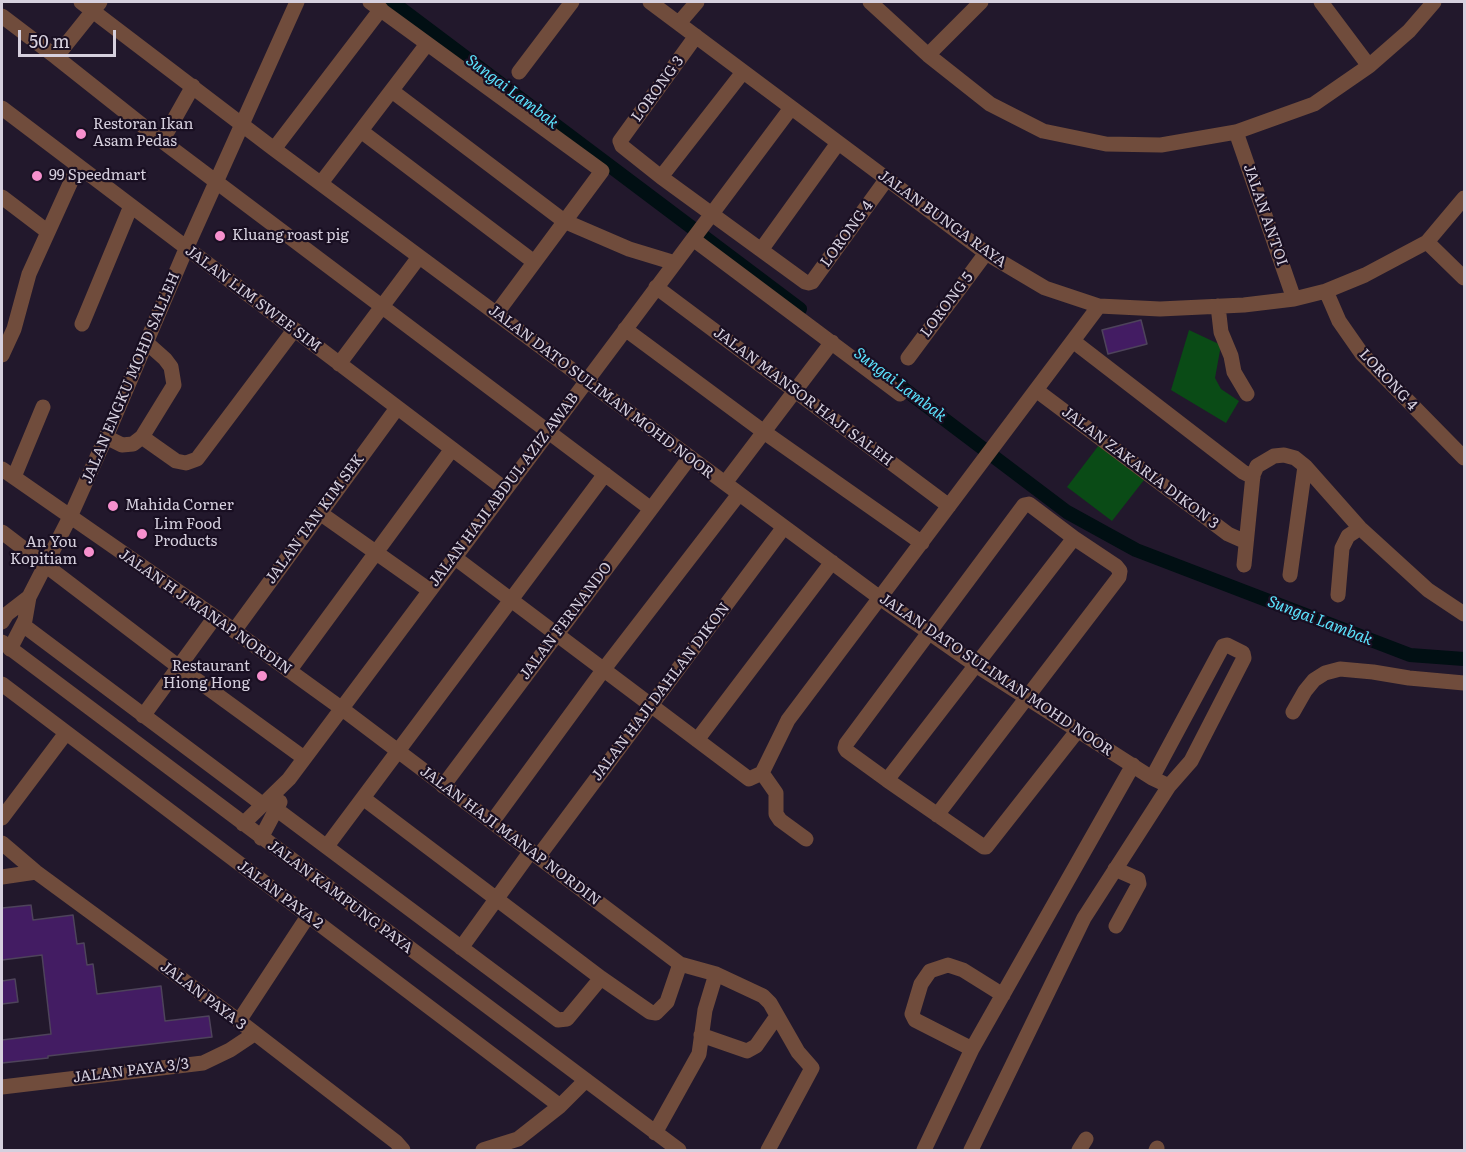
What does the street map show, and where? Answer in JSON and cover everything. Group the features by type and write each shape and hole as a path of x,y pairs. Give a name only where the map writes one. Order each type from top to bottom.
{"street":[{"name":"JALAN ENGKU MOHD SALLEH","path":"6,645 23,625 29,597 106,437 186,249 297,2"},
{"path":"519,72 572,2"},
{"name":"JALAN BUNGA RAYA","path":"650,2 986,253 1045,288 1099,306 1160,309 1218,306 1294,298 1326,291 1365,275 1427,242 1464,198"},
{"path":"679,23 697,2"},
{"path":"870,2 928,55 990,104 1043,131 1106,144 1161,145 1236,132 1314,104 1369,66 1409,31 1434,2"},
{"path":"928,55 981,2"},
{"path":"1321,2 1369,66"},
{"name":"JALAN DATO SULIMAN MOHD NOOR","path":"91,4 274,149 880,598 977,666 1152,778 1169,786"},
{"path":"56,57 91,4"},
{"path":"274,149 376,5 602,171 496,314"},
{"path":"2,16 162,141 218,180 651,509"},
{"name":"LORONG 3","path":"661,177 622,147 620,141 696,36"},
{"path":"321,183 427,44"},
{"path":"743,72 661,177 700,229 832,342 900,394"},
{"path":"162,141 193,86"},
{"path":"392,91 564,221 629,249 675,263"},
{"name":"JALAN LIM SWEE SIM","path":"2,108 505,489"},
{"name":"JALAN HAJI ABDUL AZIZ AWAB","path":"261,838 269,806 340,708 790,108"},
{"path":"361,131 534,262"},
{"name":"JALAN ANTOI","path":"1236,132 1294,298"},
{"path":"700,229 761,250 838,144"},
{"path":"2,355 14,329 29,274 78,166"},
{"name":"LORONG 4","path":"761,250 805,282 812,282 886,180"},
{"path":"2,197 48,232"},
{"path":"82,324 131,206"},
{"path":"1427,242 1464,278"},
{"name":"LORONG 5","path":"908,358 986,253"},
{"path":"339,363 419,257"},
{"name":"JALAN MANSOR HAJI SALEH","path":"656,287 949,506"},
{"name":"LORONG 4","path":"1326,291 1339,321 1362,354 1464,458"},
{"path":"756,776 788,720 1099,306"},
{"path":"1218,306 1221,332 1234,372 1247,394"},
{"path":"625,329 764,432 922,543"},
{"path":"142,437 176,461 186,463 197,459 294,330"},
{"path":"1073,341 1243,472 1255,472 1274,456 1284,455 1296,458 1360,528 1428,590 1464,614"},
{"path":"725,483 832,342"},
{"path":"106,437 122,445 133,444 142,437 174,385 171,367 147,343"},
{"name":"JALAN ZAKARIA DIKON 3","path":"1036,390 1228,534 1246,542"},
{"path":"8,473 43,407"},
{"name":"JALAN TAN KIM SEK","path":"234,631 397,408"},
{"path":"289,671 452,449"},
{"name":"JALAN FERNANDO","path":"443,786 690,457"},
{"path":"1290,575 1305,466"},
{"path":"1244,565 1255,472"},
{"name":"JALAN H J MANAP NORDIN","path":"8,473 215,617 340,708"},
{"path":"327,846 605,474"},
{"path":"492,822 604,669 739,494"},
{"path":"937,815 1119,577 1120,571 1116,566 1029,504 1024,505 846,744 847,751 887,780 937,815 984,847 1078,730"},
{"path":"320,513 429,590"},
{"name":"JALAN HAJI DAHLAN DIKON","path":"461,948 496,899 535,854 651,705 784,527"},
{"path":"1338,595 1342,548 1348,536 1360,528"},
{"path":"2,532 179,667 304,758"},
{"path":"887,780 1074,538"},
{"path":"454,557 697,740 756,776 776,793 776,814 780,820 806,839"},
{"path":"697,740 832,562"},
{"name":"JALAN ENGKU MOHD SALLEH","path":"4,615 29,597"},
{"path":"143,716 215,617"},
{"path":"23,625 143,716 327,846 558,1020 567,1019 601,978"},
{"name":"JALAN KAMPUNG PAYA","path":"6,645 677,1150"},
{"path":"971,1150 1084,918 1169,786 1191,761 1244,658 1243,653 1227,645 1223,646 1152,778"},
{"path":"1293,712 1314,680 1325,673 1341,669 1409,678 1464,682"},
{"name":"JALAN PAYA 2","path":"2,684 560,1106"},
{"name":"JALAN HAJI MANAP NORDIN","path":"340,708 680,964"},
{"path":"2,818 66,733"},
{"path":"924,1150 972,1049 1133,765"},
{"path":"363,798 601,978 650,1012 656,1013 666,1002 680,964 716,974 764,996 798,1052 812,1068 768,1150"},
{"path":"243,824 269,806"},
{"name":"JALAN PAYA 3","path":"2,843 36,872 239,1021 396,1142 403,1150"},
{"path":"1115,869 1138,879 1139,884 1116,926"},
{"path":"2,877 36,872"},
{"path":"239,1021 308,916"},
{"path":"972,1049 915,1020 912,1014 921,984 930,971 948,965 963,970 1003,995"},
{"path":"655,1133 699,1054 705,1010 716,974"},
{"path":"701,1035 747,1051 756,1046 777,1016"},
{"name":"JALAN PAYA 3/3","path":"2,1088 203,1063 230,1050 254,1034"},
{"path":"483,1150 518,1139 560,1106 586,1080"}],"green space":[{"path":"1189,330 1221,345 1215,378 1221,389 1239,401 1226,423 1171,390"},
{"path":"1099,445 1144,480 1112,521 1067,487"}],"building":[{"path":"1141,320 1147,344 1108,354 1102,330"},
{"path":"31,905 33,920 73,915 77,944 84,943 87,965 93,964 97,994 161,986 165,1021 209,1016 212,1037 2,1063 2,1040 51,1034 42,955 2,960 2,908"},
{"path":"15,979 18,1002 2,1004 2,981"}],"waterway":[{"name":"Sungai Lambak","path":"392,2 800,309"},
{"name":"Sungai Lambak","path":"891,379 1067,512 1136,550 1410,655 1464,659"}],"place":[{"name":"Restoran Ikan Asam Pedas","path":"81,134"},
{"name":"99 Speedmart","path":"37,176"},
{"name":"Kluang roast pig","path":"220,236"},
{"name":"Mahida Corner","path":"113,506"},
{"name":"Lim Food Products","path":"142,534"},
{"name":"An You Kopitiam","path":"89,552"},
{"name":"Restaurant Hiong Hong","path":"262,676"}]}
